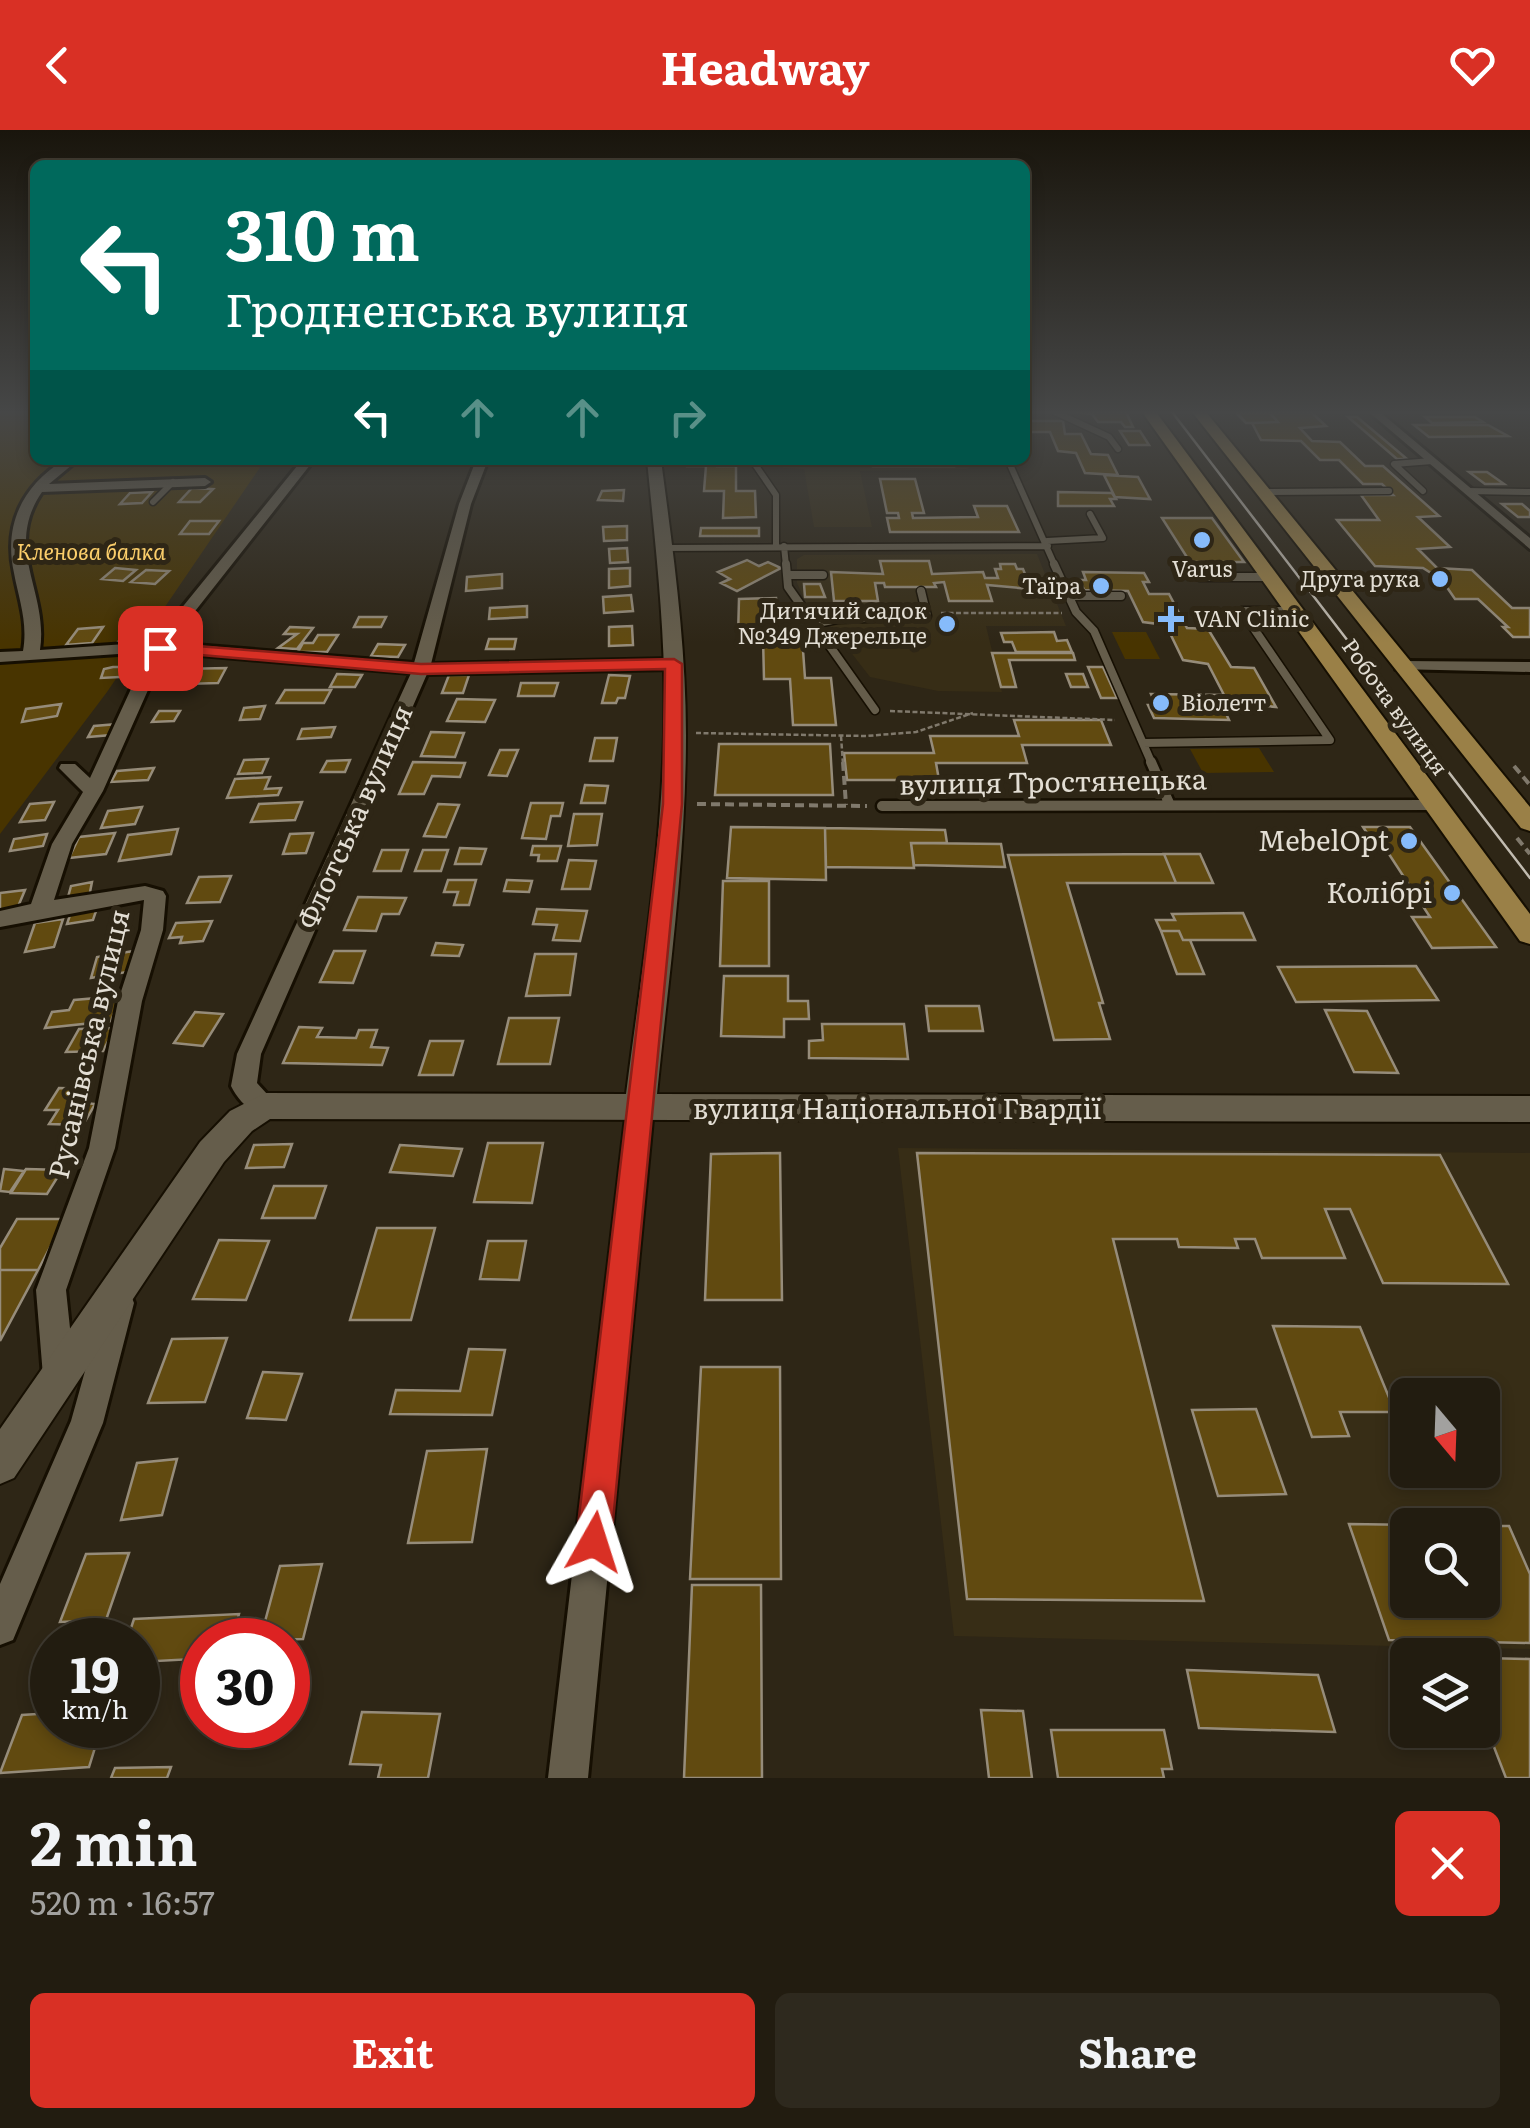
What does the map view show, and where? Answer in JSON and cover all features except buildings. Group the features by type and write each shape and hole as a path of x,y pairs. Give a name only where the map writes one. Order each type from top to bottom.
{"main road":[{"name":"Робоча вулиця","path":"1206,489 1530,934"},
{"name":"Робоча вулиця","path":"1260,489 1530,823"}],"street":[{"path":"31,654 37,626 18,560 21,522 36,489"},
{"path":"40,910 62,844 93,791 160,648 285,489"},
{"name":"Флотська вулиця","path":"264,1106 244,1086 250,1054 421,669 471,489"},
{"path":"568,1778 672,804 674,664 657,489"},
{"path":"1465,489 1530,546"},
{"path":"0,657 160,648 421,669 674,664"},
{"path":"1402,666 1530,667"},
{"path":"68,768 93,791"},
{"name":"Русанівська вулиця","path":"0,919 144,893 154,896 152,930 130,1002 102,1148 51,1290 59,1376"},
{"path":"0,1464 212,1152 241,1121 264,1106"},
{"name":"вулиця Національної Гвардії","path":"264,1106 1530,1109"},
{"path":"0,1628 88,1423 126,1276"}],"lane":[{"path":"153,502 166,489"},
{"path":"772,489 776,495 788,587 875,710"},
{"path":"1022,489 1076,612 1094,630 1169,803"},
{"path":"1407,490 1422,491 1420,489"},
{"path":"1262,492 1389,490"},
{"path":"1468,491 1530,492"},
{"path":"663,548 1048,544 1104,538 1090,514"},
{"path":"787,575 823,576"},
{"path":"1200,577 1270,576"},
{"path":"813,624 837,619 928,616 921,591"},
{"path":"1070,596 1121,596"},
{"path":"1143,742 1330,740 1242,612 1294,611"},
{"name":"вулиця Тростянецька","path":"882,806 1435,805"}],"path":[{"path":"927,613 1076,612"},
{"path":"875,710 1085,716 1136,723"},
{"path":"675,732 840,736 916,732 973,714"},
{"path":"840,736 846,805"},
{"name":"вулиця Тростянецька","path":"672,804 882,806"}],"shaded area":[{"path":"807,489 864,489 872,527 814,527"},
{"name":"Дитячий садок №349 Джерельце","path":"1037,554 1066,626 986,626 1002,692 938,691 870,677 832,628 806,603 797,583 797,559 804,555"},
{"path":"898,1148 1530,1153 1530,1649 1500,1648 1500,1638 1390,1638 1390,1646 954,1636"}],"green space":[{"name":"Кленова балка","path":"0,489 245,489 107,692 0,834"},
{"path":"1112,632 1146,632 1160,659 1125,659"},
{"path":"1259,748 1274,772 1203,773 1190,749"}],"tram line":[{"path":"1231,489 1530,878"}],"place":[{"name":"Varus","path":"1202,540"},
{"name":"Друга рука","path":"1440,579"},
{"name":"Таїра","path":"1101,586"},
{"name":"VAN Clinic","path":"1171,619"},
{"name":"Дитячий садок №349 Джерельце","path":"947,624"},
{"name":"Віолетт","path":"1161,703"},
{"name":"MebelOpt","path":"1409,841"},
{"name":"Колібрі","path":"1452,893"}],"route":[{"path":"160,648 421,669 674,664 672,804 594,1542"}]}
